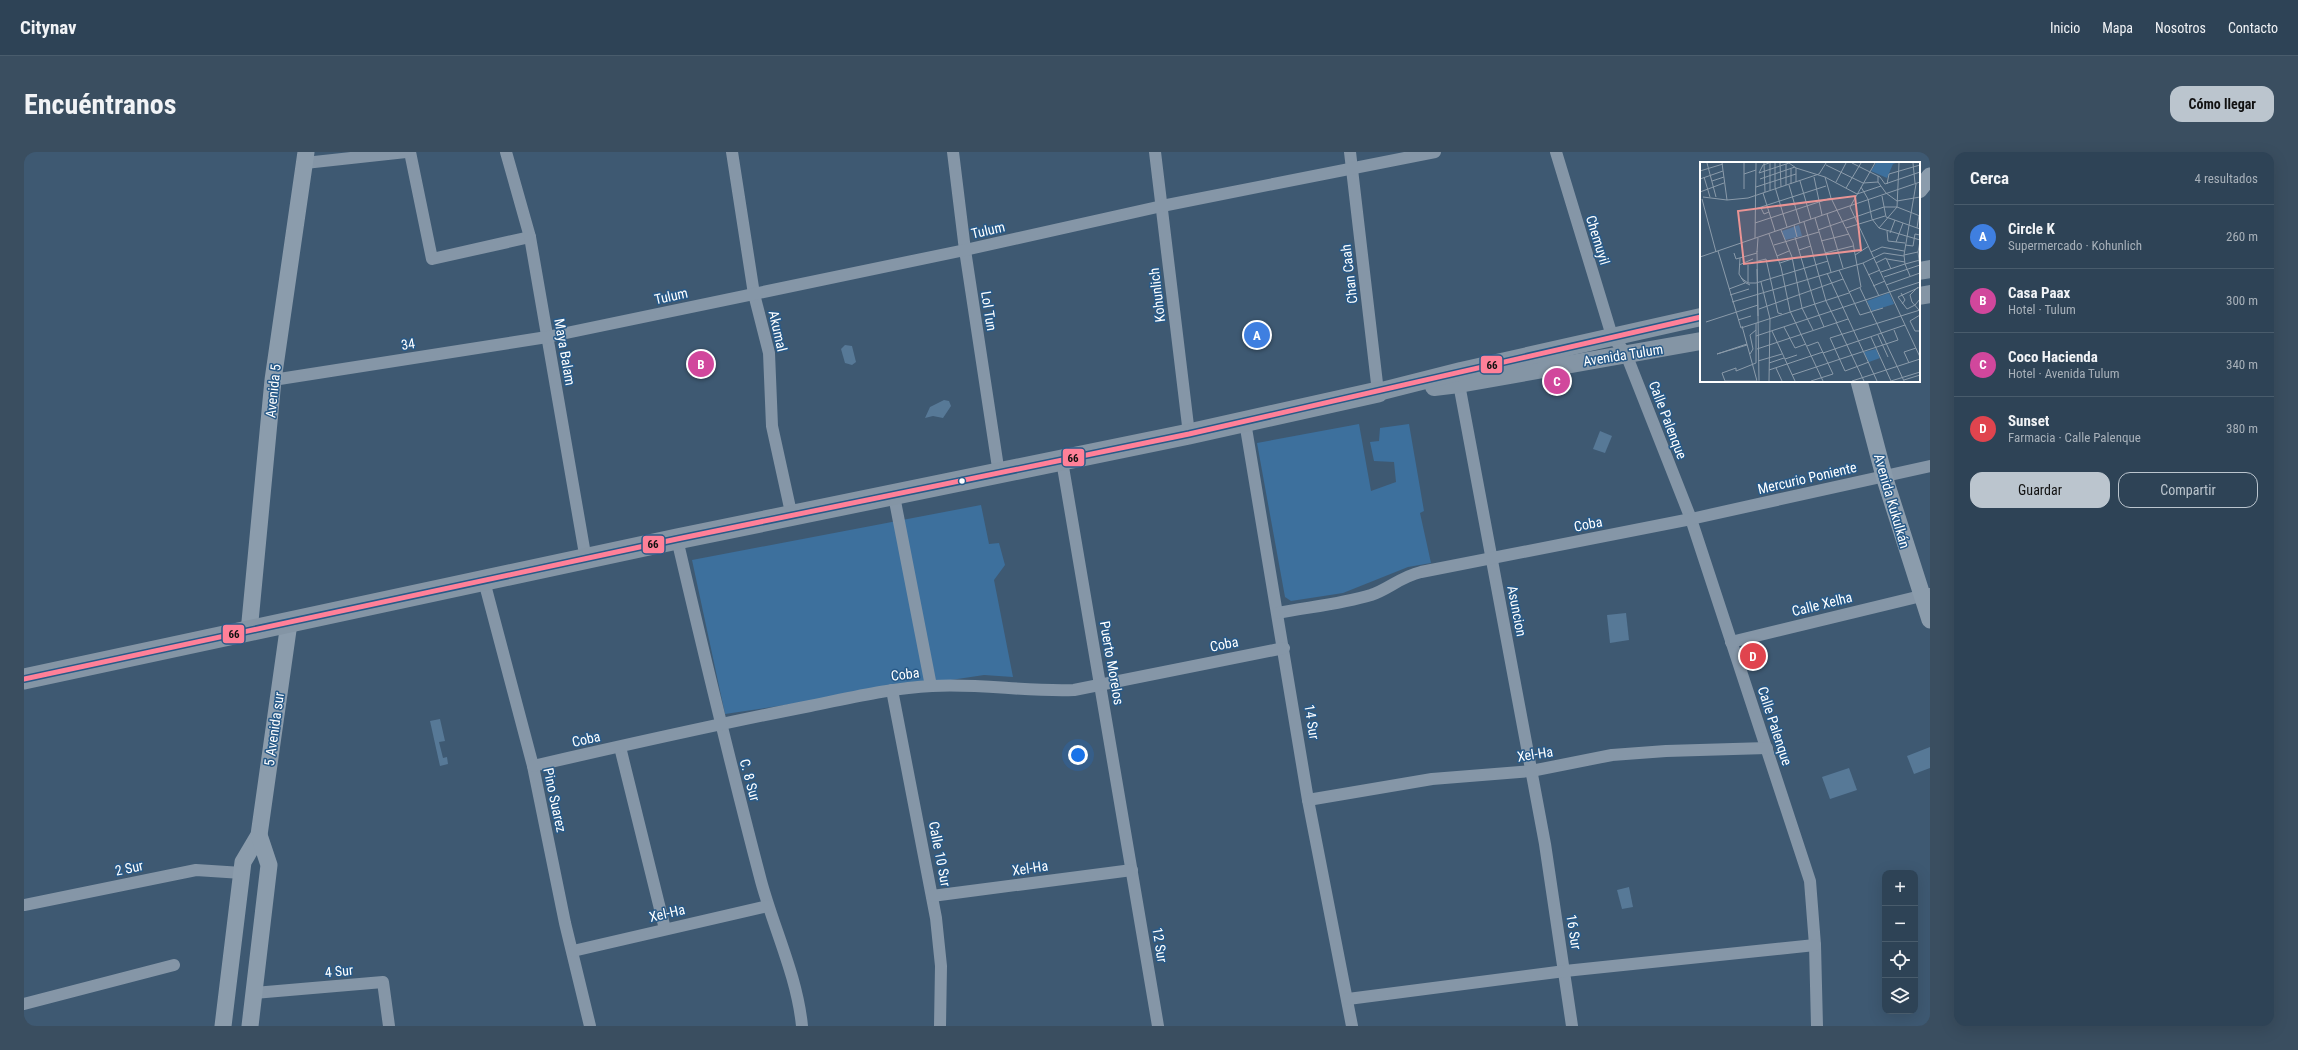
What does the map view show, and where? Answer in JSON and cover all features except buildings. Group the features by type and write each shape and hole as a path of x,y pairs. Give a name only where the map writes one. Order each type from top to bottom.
{"highway":[{"name":"Avenida Tulum","path":"24,679 586,560 677,539 792,517 1062,461 1378,392"}],"main road":[{"path":"1920,271 1930,269"},
{"path":"1920,296 1930,294"},
{"name":"Avenida Tulum","path":"1378,392 1612,336 1700,317"},
{"name":"Avenida Tulum","path":"1378,392 1460,384 1700,341"}],"street":[{"path":"306,158 406,152"},
{"path":"410,152 432,259 530,237"},
{"name":"Maya Balam","path":"506,152 530,237 586,560"},
{"name":"Akumal","path":"732,152 754,294 769,353 772,426 792,517"},
{"name":"Lol Tun","path":"953,152 965,250 999,474"},
{"name":"Kohunlich","path":"1155,152 1189,434"},
{"name":"Chan Caah","path":"1350,152 1378,392"},
{"name":"Tulum","path":"547,337 965,250 1162,206 1351,170 1435,152"},
{"name":"Chemuyil","path":"1556,152 1612,336"},
{"name":"Avenida 5","path":"249,632 273,380 306,158"},
{"path":"1920,189 1930,176"},
{"name":"Calle Palenque","path":"1612,336 1626,354 1691,519 1810,881 1815,945 1817,1026"},
{"name":"34","path":"273,380 547,337"},
{"name":"Avenida Kukulkán","path":"1859,382 1884,476 1925,594 1930,620"},
{"name":"Asuncion","path":"1460,384 1545,844"},
{"name":"14 Sur","path":"1245,422 1284,648 1308,800 1348,999 1352,1026"},
{"name":"Puerto Morelos","path":"1062,461 1132,870"},
{"name":"Mercurio Poniente","path":"1691,519 1930,466"},
{"path":"894,496 931,686"},
{"name":"Coba","path":"1278,613 1356,599 1382,590 1407,576 1492,557 1691,519"},
{"name":"C. 8 Sur","path":"677,539 720,723 768,906 798,998 802,1026"},
{"name":"Pino Suarez","path":"484,581 533,766 590,1026"},
{"name":"Calle Xelha","path":"1731,642 1925,594"},
{"name":"5 Avenida sur","path":"259,836 289,623"},
{"name":"Coba","path":"533,766 720,723 892,690 931,686 977,685 1049,691 1074,690 1284,648"},
{"name":"Calle 10 Sur","path":"892,690 932,896 940,966 940,1026"},
{"path":"620,746 665,929"},
{"name":"Xel-Ha","path":"1308,800 1432,779 1531,771 1612,755 1639,752 1767,748"},
{"path":"223,1026 243,862 259,836"},
{"path":"250,1026 269,865 259,836"},
{"name":"16 Sur","path":"1545,844 1572,1026"},
{"name":"2 Sur","path":"24,905 196,870 242,873"},
{"name":"Xel-Ha","path":"932,896 1132,870"},
{"name":"12 Sur","path":"1132,870 1158,1026"},
{"name":"Xel-Ha","path":"573,951 768,906"},
{"path":"1348,999 1565,971 1815,945"},
{"path":"24,1004 174,965"},
{"name":"4 Sur","path":"254,994 383,982 389,1026"}],"shaded area":[{"path":"845,345 852,346 856,362 852,365 845,363 841,349"},
{"path":"944,400 949,401 951,406 943,418 933,416 925,418 930,407"},
{"path":"1359,424 1371,491 1396,482 1394,462 1374,461 1370,442 1379,441 1380,428 1409,424 1424,511 1420,513 1431,563 1408,567 1343,593 1291,601 1285,597 1257,443"},
{"path":"1600,431 1612,436 1605,453 1593,449"},
{"path":"981,505 989,544 999,543 1005,565 994,580 1013,677 984,675 725,714 692,560"},
{"path":"1626,613 1629,640 1610,643 1607,615"},
{"path":"440,719 445,741 439,742 443,758 447,757 448,764 440,766 430,721"},
{"path":"1930,747 1930,768 1914,774 1907,756"},
{"path":"1849,768 1857,790 1830,799 1822,777"},
{"path":"1629,887 1633,907 1622,909 1617,890"}],"transit line":[{"name":"66","path":"24,679 677,539 1189,434 1700,317"}],"place":[{"name":"Circle K","path":"1257,335"},
{"name":"Casa Paax","path":"701,364"},
{"name":"Coco Hacienda","path":"1557,381"},
{"name":"Sunset","path":"1753,656"}]}
